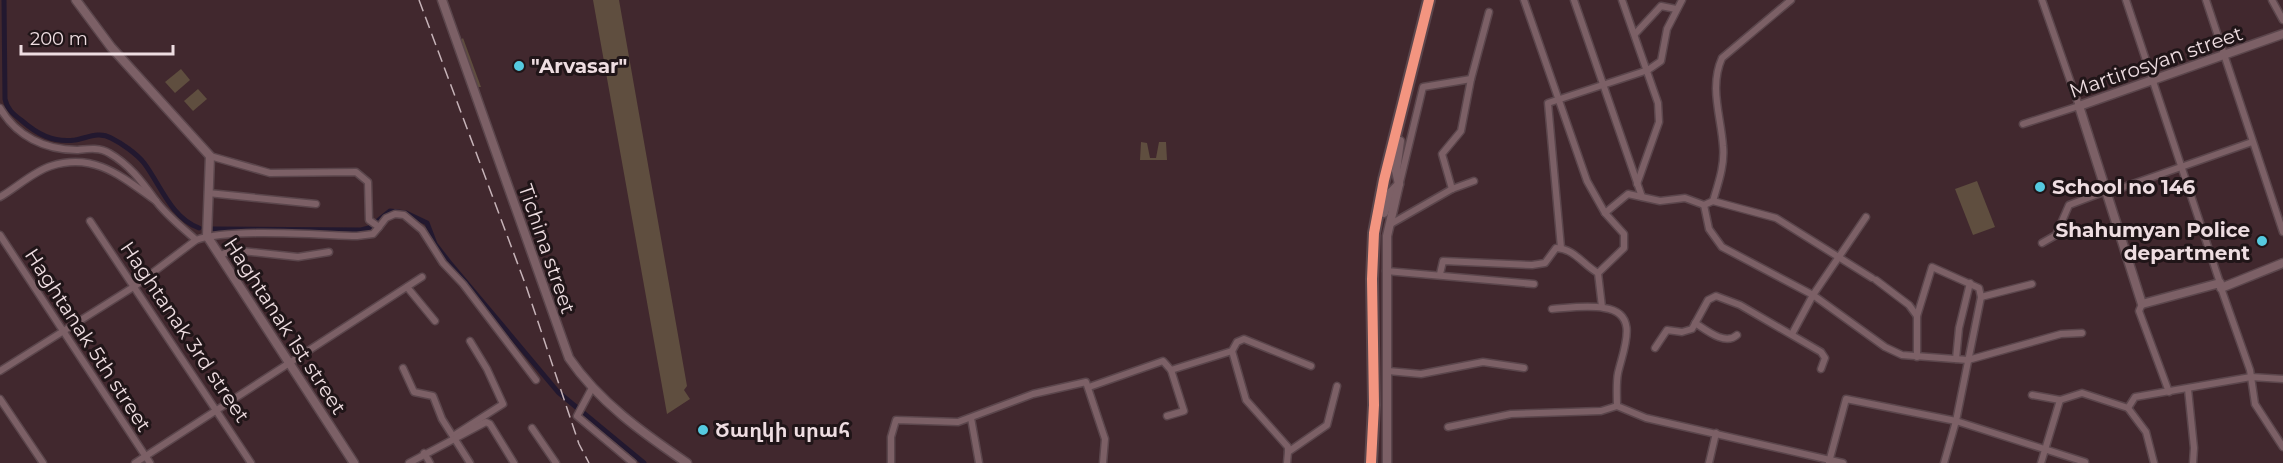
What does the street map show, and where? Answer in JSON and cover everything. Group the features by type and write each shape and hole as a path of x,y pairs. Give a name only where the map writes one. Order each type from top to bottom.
{"highway":[{"path":"1377,463 1372,279 1374,233 1384,180 1429,0"},
{"path":"1371,463 1376,432 1378,277 1384,213 1434,0"}],"street":[{"path":"76,0 111,47 210,156 270,173 356,172 368,182 369,220 376,225"},
{"name":"Tichina street","path":"442,0 569,358 592,388 645,434 687,463"},
{"path":"1524,0 1587,181 1605,213 1624,234 1624,248 1598,273"},
{"path":"1574,0 1642,197"},
{"path":"1622,0 1658,103 1659,122 1637,184"},
{"path":"1562,248 1548,103 1648,70 1661,62 1667,29 1682,0"},
{"path":"1713,201 1721,172 1724,148 1715,83 1717,68 1722,58 1791,0"},
{"path":"2042,0 2079,106 2142,304 2139,311 2169,392"},
{"path":"2126,0 2251,377 2255,404 2283,447"},
{"path":"2206,0 2283,232"},
{"path":"2272,0 2283,20"},
{"path":"1635,34 1661,6 1676,9"},
{"path":"1452,189 1442,154 1461,131 1471,79 1489,12"},
{"name":"Martirosyan street","path":"2023,124 2153,81 2283,34"},
{"path":"1387,463 1386,271 1389,225 1424,87 1471,79"},
{"path":"0,108 16,128 42,145 63,150 98,149 109,153 136,174 156,201 196,240"},
{"path":"1399,184 1396,171 1400,141"},
{"path":"2042,243 2056,235 2069,205 2253,142"},
{"name":"Haghtanak 1st street","path":"210,156 207,236 354,463"},
{"path":"0,197 50,166 92,162 102,165 156,201"},
{"path":"1389,225 1452,189 1474,181"},
{"path":"1384,213 1391,192 1399,184"},
{"path":"208,193 316,204"},
{"path":"1605,213 1628,194 1660,201 1684,198 1704,205 1713,201 1776,218 1874,279 1909,305 1917,316"},
{"path":"1704,205 1710,229 1722,247 1813,296 1885,347 1902,356 1968,360 2061,334 2082,333"},
{"path":"0,371 135,286 196,240 207,236 357,236 373,234 376,225 395,214 404,215 413,221 443,263 463,284 536,380"},
{"path":"1792,334 1813,296 1866,217"},
{"name":"Haghtanak 3rd street","path":"90,221 251,463"},
{"name":"Haghtanak 5th street","path":"0,235 150,463"},
{"path":"1440,274 1443,261 1532,265 1545,262 1556,248 1576,254 1582,264 1598,273"},
{"path":"220,255 232,250 308,257 329,252"},
{"path":"2142,304 2221,285 2283,263"},
{"path":"1917,357 1917,316 1932,267 1979,288 1981,297 1956,421 1944,463"},
{"path":"1386,271 1440,274 1444,278 1534,284"},
{"path":"1598,273 1602,308"},
{"path":"135,463 422,277"},
{"path":"1956,359 1959,328 1970,283"},
{"path":"1981,297 2032,284"},
{"path":"407,287 435,321"},
{"path":"1655,348 1668,330 1688,332 1708,300 1716,296 1740,305 1824,355 1821,369"},
{"path":"1552,309 1602,308 1613,310 1628,326 1617,376 1617,406"},
{"path":"1695,323 1714,335 1728,339 1737,335"},
{"path":"1171,370 1232,351 1237,342 1244,339 1311,366"},
{"path":"454,438 503,404 488,369 470,341"},
{"path":"1232,351 1246,400 1288,447 1287,463"},
{"path":"1388,371 1421,374 1483,362 1524,368"},
{"path":"1089,387 1154,363 1167,363 1184,411 1167,416"},
{"path":"403,368 414,392 434,396 442,419 470,463"},
{"path":"2128,408 2135,397 2251,377 2283,379"},
{"path":"891,463 891,437 896,420 958,422 1033,394 1086,382 1106,439 1103,463"},
{"path":"1288,452 1327,425 1337,386"},
{"path":"592,388 577,416 633,463"},
{"path":"2188,389 2194,448 2193,463"},
{"path":"2032,395 2060,400 2082,393 2128,408 2146,432 2154,463"},
{"path":"0,399 43,463"},
{"path":"1829,461 1846,399 1956,421 2085,462"},
{"path":"2041,463 2060,400"},
{"path":"1448,427 1511,414 1600,411 1617,406 1646,418 1843,463"},
{"path":"971,417 979,463"},
{"path":"409,463 486,422 490,424 514,463"},
{"path":"532,428 556,463"},
{"path":"1709,463 1716,433"},
{"path":"424,453 430,463"}],"shaded area":[{"path":"593,0 619,0 687,386 684,390 690,399 667,414"},
{"path":"463,38 481,87 478,87 461,40"},
{"path":"181,69 190,80 175,93 165,82"},
{"path":"198,89 207,99 193,111 184,101"},
{"path":"1141,142 1147,143 1150,158 1156,158 1159,142 1166,142 1167,160 1140,160"},
{"path":"1977,181 1995,227 1973,235 1955,189"}],"waterway":[{"path":"4,0 5,99 7,106 15,116 52,139 67,141 102,135 119,143 144,163 167,200 181,217 199,228"},
{"path":"212,229 361,230 369,228 390,211 406,213 427,223 435,244 558,392 644,463"}],"railway":[{"path":"419,0 526,286 579,444 589,463"}],"place":[{"name":"\"Arvasar\"","path":"519,66"},
{"name":"School no 146","path":"2040,187"},
{"name":"Shahumyan Police department","path":"2262,241"},
{"name":"Ծաղկի սրահ","path":"703,430"}]}
